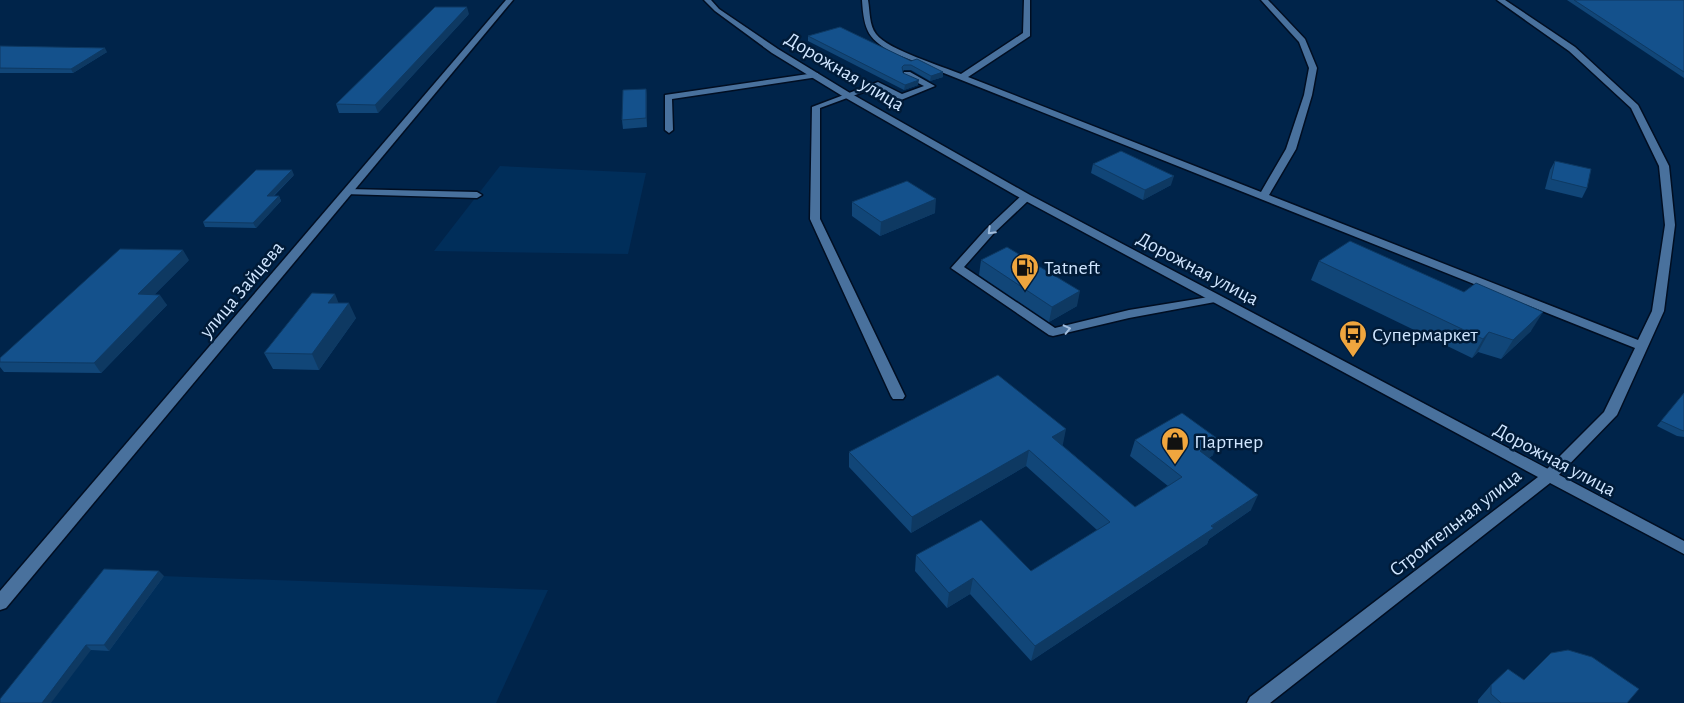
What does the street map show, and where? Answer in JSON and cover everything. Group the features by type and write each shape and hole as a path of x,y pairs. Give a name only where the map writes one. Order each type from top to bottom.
{"street":[{"name":"Дорожная улица","path":"707,0 717,10 760,41 846,95 1026,197 1684,548"},
{"path":"865,0 867,26 878,43 1642,346"},
{"path":"962,77 1027,34 1028,0"},
{"path":"1263,197 1290,149 1308,94 1313,68 1302,40 1264,0"},
{"name":"Строительная улица","path":"1256,703 1548,477 1610,415 1658,311 1670,225 1664,166 1635,107 1572,49 1500,0"},
{"name":"улица Зайцева","path":"0,602 348,192 507,1"},
{"path":"898,396 815,219 816,107 878,84 901,97 931,86 907,74"},
{"path":"670,130 668,97 815,75"},
{"path":"348,192 477,195"},
{"path":"1026,197 990,231 957,268 1054,332 1129,314 1215,299"}],"shaded area":[{"path":"500,166 646,173 628,254 434,251"},
{"path":"108,574 548,590 496,703 7,703"}],"building":[{"path":"1574,0 1684,0 1684,72"},
{"path":"435,7 467,7 375,105 336,104"},
{"path":"840,27 911,61 917,59 943,72 931,76 911,65 904,65 902,67 903,73 919,80 905,85 808,36"},
{"path":"0,46 105,48 71,69 0,68"},
{"path":"646,89 646,118 622,120 623,90"},
{"path":"1121,151 1174,176 1145,190 1093,164"},
{"path":"1555,161 1591,169 1587,188 1551,179"},
{"path":"256,170 292,170 267,196 279,196 253,223 203,222"},
{"path":"907,181 936,199 881,222 852,202"},
{"path":"1350,241 1464,292 1476,283 1543,312 1513,340 1489,332 1483,339 1319,261"},
{"path":"1007,247 1080,291 1052,307 981,260"},
{"path":"120,249 183,250 138,294 160,295 94,363 0,362 0,358"},
{"path":"312,293 335,294 328,303 349,303 312,354 264,353"},
{"path":"998,375 1066,429 1052,437 1135,507 1182,477 1135,440 1182,413 1218,439 1200,451 1258,495 1211,526 1214,528 1035,646 973,578 949,593 916,555 981,520 1031,571 1110,522 1029,450 912,517 849,452"},
{"path":"1684,393 1684,431 1661,421"},
{"path":"104,569 159,571 104,645 86,645 42,703 0,703 0,699"},
{"path":"1568,650 1592,657 1639,689 1627,703 1501,703 1491,694 1491,685 1508,669 1524,680 1551,653"}],"place":[{"name":"Tatneft","path":"1025,291"},
{"name":"Супермаркет","path":"1353,358"},
{"name":"Партнер","path":"1175,465"}]}
